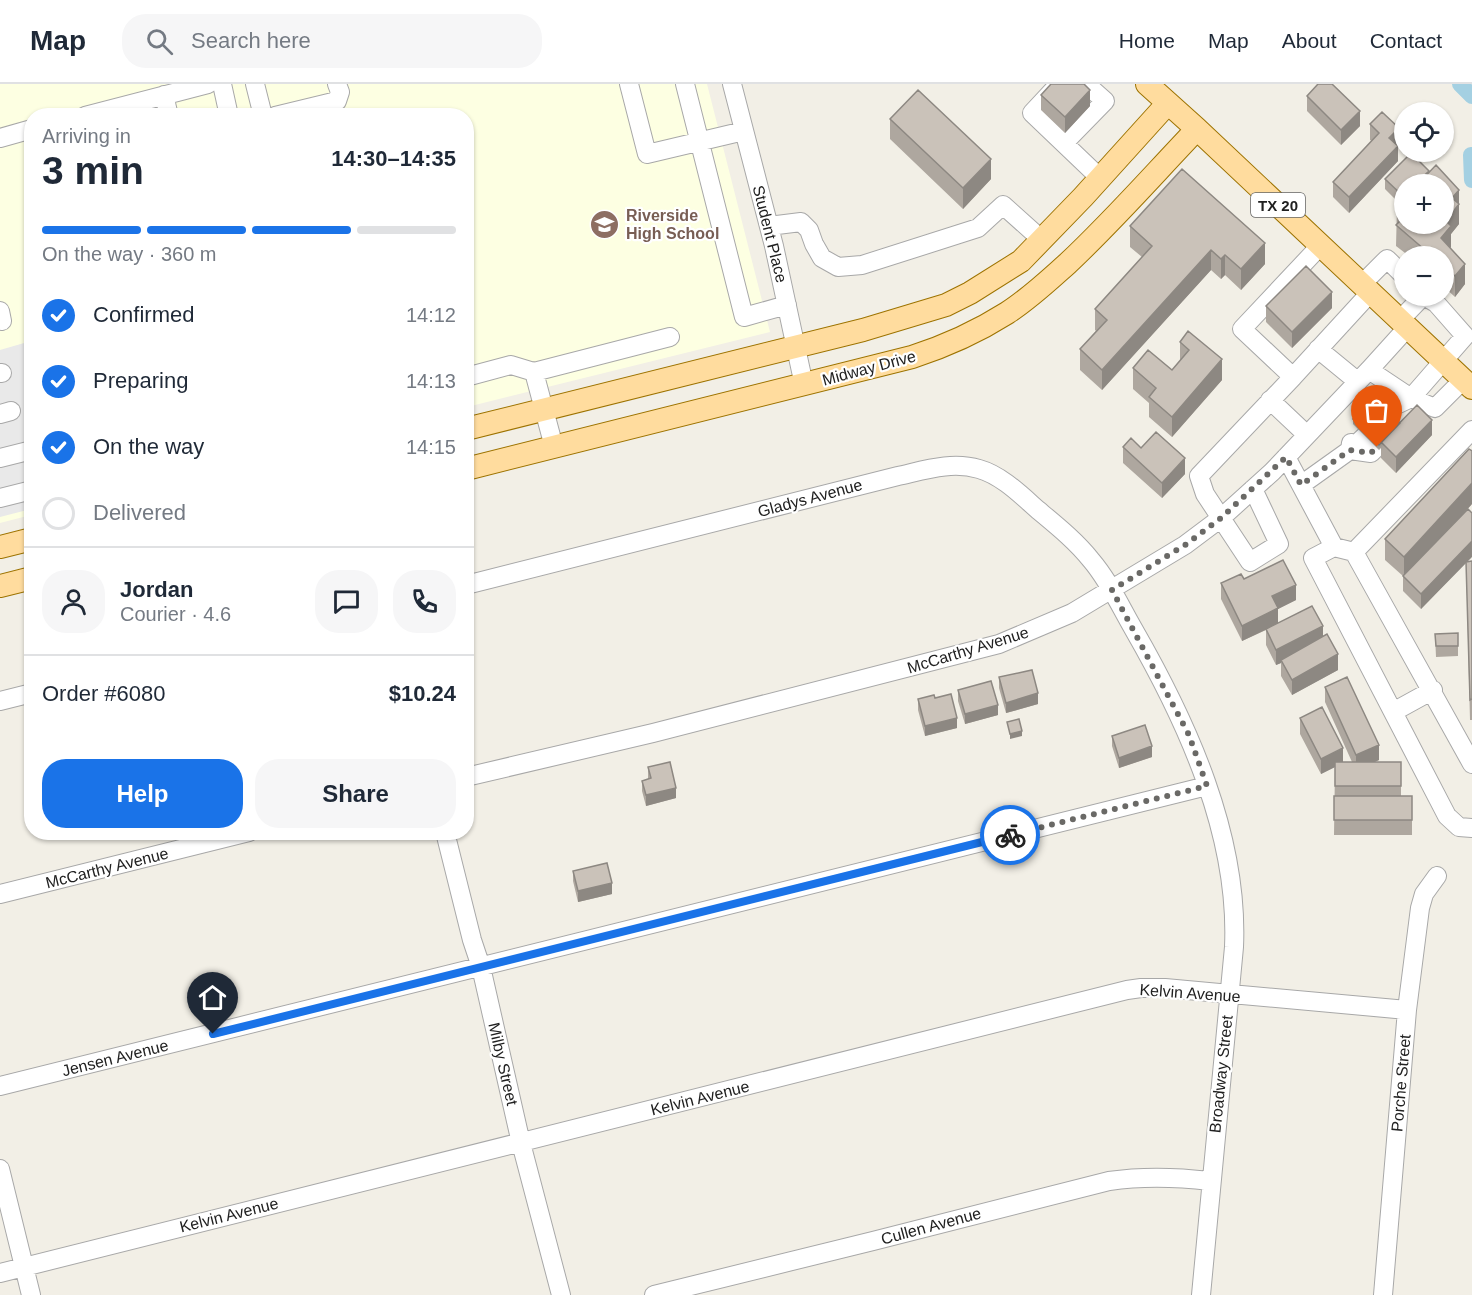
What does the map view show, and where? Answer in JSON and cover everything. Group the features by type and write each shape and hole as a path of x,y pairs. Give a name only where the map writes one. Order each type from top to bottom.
{"main road":[{"name":"TX 20","path":"1147,84 1468,384"},
{"path":"474,427 898,321 946,305 989,282 1021,261 1168,103"},
{"name":"Midway Drive","path":"474,467 804,385 937,349 973,333 1009,312 1044,285 1086,246 1197,129"},
{"path":"0,547 24,541"},
{"path":"0,586 24,580"}],"street":[{"path":"116,108 208,84"},
{"path":"222,84 227,108"},
{"path":"255,84 261,108"},
{"path":"308,108 337,101 340,92 338,84"},
{"path":"629,84 647,154 744,131"},
{"path":"685,84 744,317 787,305"},
{"name":"Student Place","path":"732,84 769,226 804,385"},
{"path":"1059,84 1032,113 1100,178"},
{"path":"1064,144 1105,101 1086,84"},
{"path":"164,95 167,108"},
{"path":"0,138 24,131"},
{"path":"769,226 801,222 809,230 822,258 838,267 862,265 978,228 1003,205 1042,240"},
{"path":"1293,377 1242,329 1320,246"},
{"path":"1253,489 1278,544 1250,562 1205,494 1199,476 1318,349 1387,259 1394,266"},
{"name":"McCarthy Avenue","path":"474,775 653,733 999,644 1072,613 1185,545 1221,518 1286,457 1363,375 1416,306"},
{"path":"1393,410 1465,336 1439,306"},
{"path":"474,375 511,365 534,372 670,337"},
{"path":"1318,349 1363,375 1393,410"},
{"path":"534,372 554,447"},
{"path":"1393,410 1436,408 1468,384"},
{"path":"1270,400 1307,435"},
{"path":"1354,552 1472,430"},
{"path":"1301,485 1350,450 1371,453 1366,437 1351,435 1350,450"},
{"path":"0,458 24,452"},
{"path":"1286,457 1334,547"},
{"name":"Gladys Avenue","path":"474,583 949,465 980,469 1017,491 1090,558 1112,590"},
{"path":"0,498 24,492"},
{"path":"1472,764 1433,690 1354,552 1334,547 1313,558 1447,816 1459,827 1472,828"},
{"name":"Broadway Street","path":"1112,590 1189,735 1207,786 1228,861 1233,893 1234,936 1201,1295"},
{"path":"1393,712 1433,690"},
{"path":"0,701 24,695"},
{"name":"Jensen Avenue","path":"0,1086 1207,786"},
{"name":"McCarthy Avenue","path":"0,894 217,840"},
{"name":"Milby Street","path":"448,840 472,940 481,967 521,1143 561,1295"},
{"name":"Porche Street","path":"1383,1295 1407,1010 1420,908 1424,894 1437,876"},
{"name":"Kelvin Avenue","path":"0,1272 1127,990 1165,988 1407,1010"},
{"path":"0,1169 30,1295"},
{"name":"Cullen Avenue","path":"654,1295 1109,1181 1146,1177 1177,1177 1210,1181"}],"shaded area":[{"name":"Riverside High School","path":"0,84 707,84 770,332 474,405 474,108 24,108 24,517 0,523"},
{"path":"24,343 24,511 0,517 0,350"}],"building":[{"path":"1051,84 1084,84 1090,90 1065,117 1041,95"},
{"path":"1318,84 1332,84 1360,111 1341,130 1307,96"},
{"path":"918,90 991,159 963,188 890,119"},
{"path":"1382,112 1394,123 1394,133 1389,138 1394,142 1394,150 1349,197 1333,182 1379,133 1370,124"},
{"path":"1402,162 1420,162 1429,171 1426,174 1394,174 1394,188 1385,179"},
{"path":"1436,165 1444,174 1427,174"},
{"path":"1182,169 1265,243 1241,269 1225,255 1221,259 1211,250 1102,370 1080,349 1107,320 1095,309 1152,246 1130,226"},
{"path":"1454,185 1459,190 1454,196"},
{"path":"1454,200 1459,204 1454,211"},
{"path":"1406,234 1444,234 1441,238 1448,246 1420,246"},
{"path":"1454,252 1465,264 1454,275"},
{"path":"1306,266 1332,292 1292,332 1266,306"},
{"path":"1188,331 1222,359 1172,417 1149,397 1156,388 1133,368 1148,350 1172,370 1189,350 1180,342"},
{"path":"1374,398 1400,423 1379,445 1353,419"},
{"path":"1417,405 1432,420 1396,457 1381,442"},
{"path":"1156,432 1185,458 1162,483 1123,447 1131,438 1141,448"},
{"path":"1469,449 1472,451 1472,483 1404,557 1385,539"},
{"path":"1468,509 1472,513 1472,541 1421,594 1403,576"},
{"path":"1283,560 1296,585 1272,596 1278,608 1242,626 1221,583 1241,574 1244,579"},
{"path":"1472,561 1472,699 1470,700 1466,562"},
{"path":"1312,606 1323,626 1276,650 1266,629"},
{"path":"1458,633 1458,646 1436,646 1435,634"},
{"path":"1327,634 1338,654 1292,680 1281,660"},
{"path":"1032,670 1038,693 1006,703 999,677"},
{"path":"1347,677 1379,745 1356,755 1325,687"},
{"path":"991,681 998,705 965,714 958,690"},
{"path":"951,694 957,718 925,726 918,699"},
{"path":"1322,707 1343,748 1321,759 1300,718"},
{"path":"1019,719 1022,731 1010,734 1007,722"},
{"path":"1145,725 1152,746 1119,758 1112,736"},
{"path":"670,762 676,788 646,795 642,781 651,778 648,767"},
{"path":"1335,762 1401,762 1401,786 1335,786"},
{"path":"1334,796 1412,796 1412,820 1334,820"},
{"path":"607,863 612,883 578,891 573,871"}],"waterway":[{"path":"1460,84 1472,96"},
{"path":"1471,155 1472,180"}],"way so far":[{"path":"1010,835 1207,786 1189,735 1112,590 1185,545 1221,518 1286,457 1301,485 1350,450 1371,453 1377,447"}],"place":[{"name":"Riverside High School","path":"605,224"}],"route":[{"path":"213,1034 1010,835"}]}
